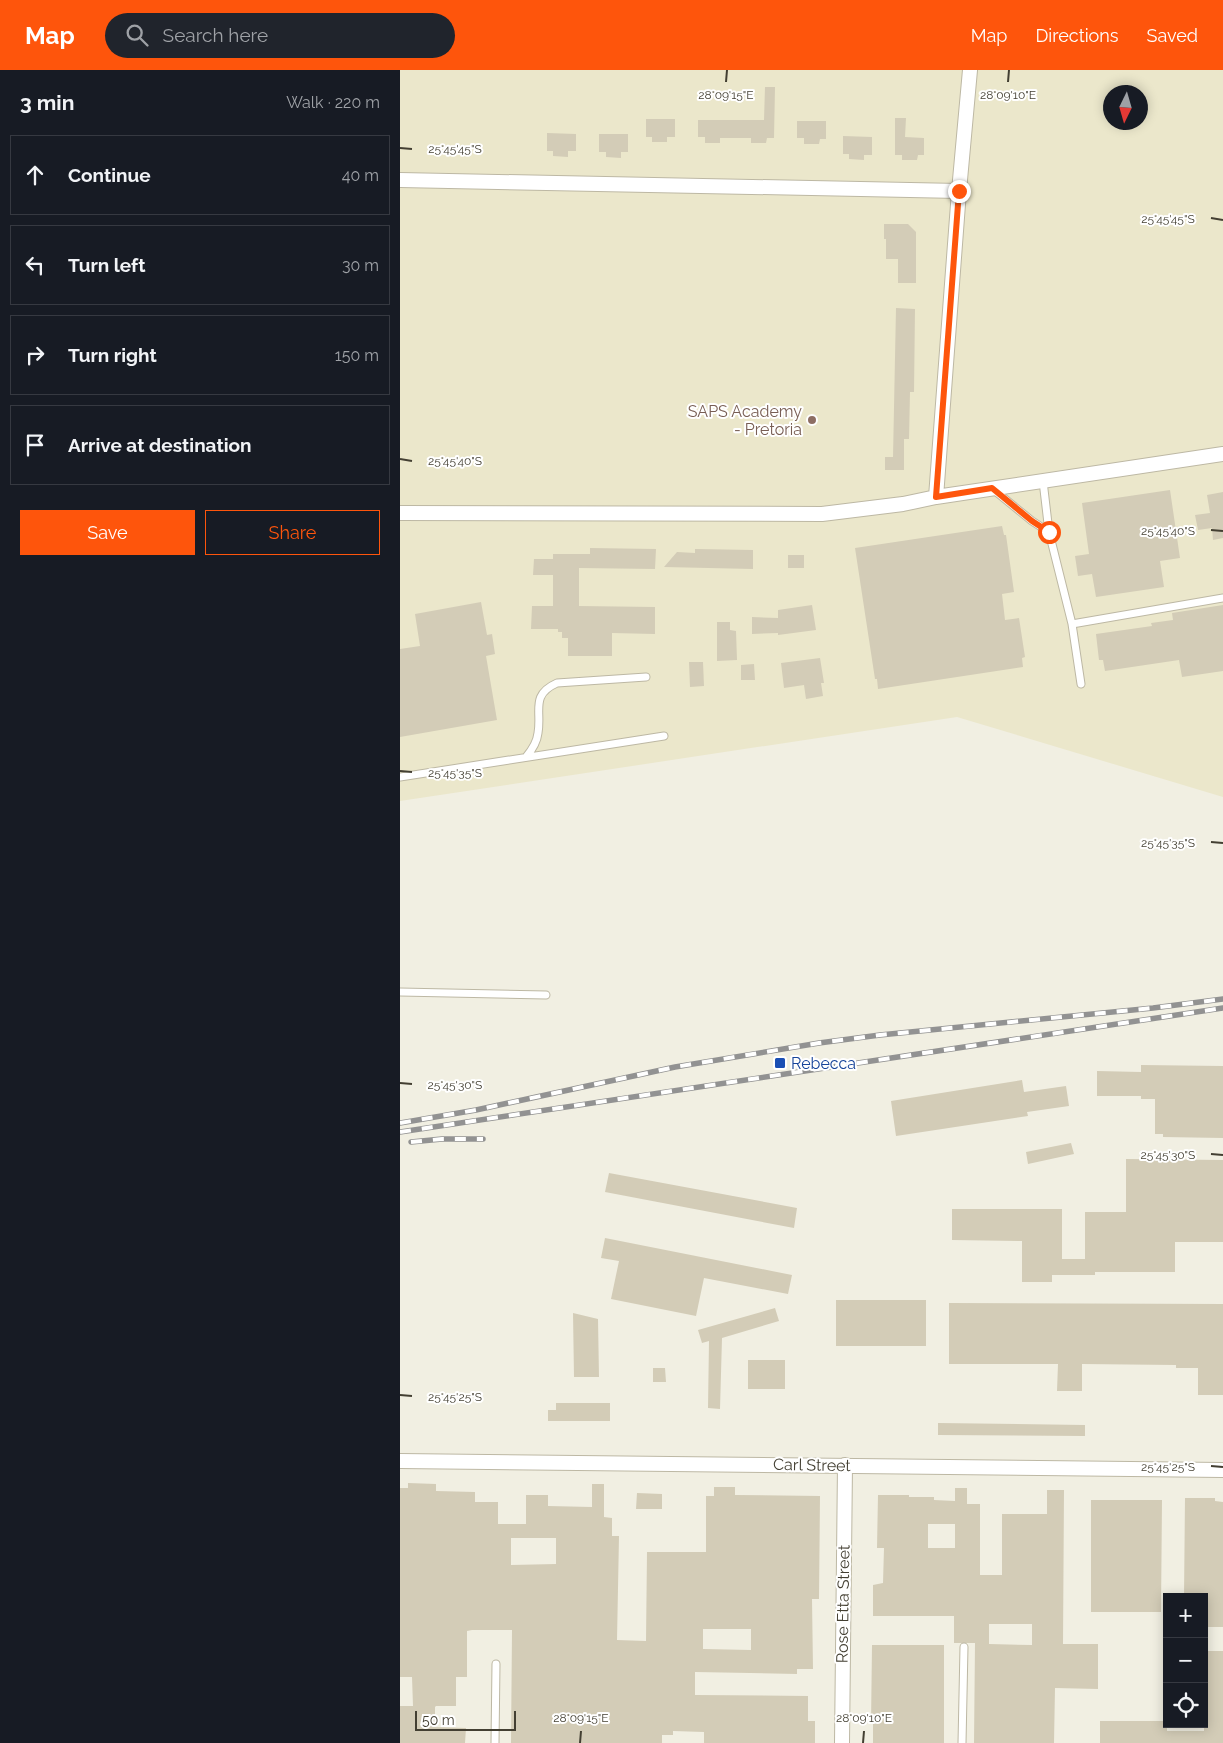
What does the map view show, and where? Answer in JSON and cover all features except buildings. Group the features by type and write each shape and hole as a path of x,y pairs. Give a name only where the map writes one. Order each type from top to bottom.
{"street":[{"path":"936,497 970,70"},
{"path":"400,180 959,191"},
{"path":"400,513 814,515 903,504 1043,480 1223,454"},
{"name":"Carl Street","path":"400,1460 1223,1470"},
{"name":"Rose Etta Street","path":"842,1743 845,1466"}],"lane":[{"path":"1043,480 1049,532 1072,624 1081,684"},
{"path":"992,488 1032,521 1049,532"},
{"path":"1072,624 1223,598"},
{"path":"526,757 532,750 538,734 537,706 546,690 551,686 557,683 646,677"},
{"path":"400,778 664,736"},
{"path":"400,992 546,995"},
{"path":"962,1743 964,1647"},
{"path":"495,1743 496,1664"}],"shaded area":[{"name":"SAPS Academy - Pretoria","path":"400,70 1223,70 1223,797 957,717 400,801"}],"railway":[{"path":"400,1123 476,1110 675,1067 819,1043 1223,999"},
{"path":"400,1132 1223,1008"},
{"path":"411,1142 442,1139 483,1139"}],"place":[{"name":"SAPS Academy - Pretoria","path":"812,420"},
{"name":"Rebecca","path":"780,1063"}],"route":[{"path":"959,191 936,497 992,488 1032,521 1049,532"}]}
